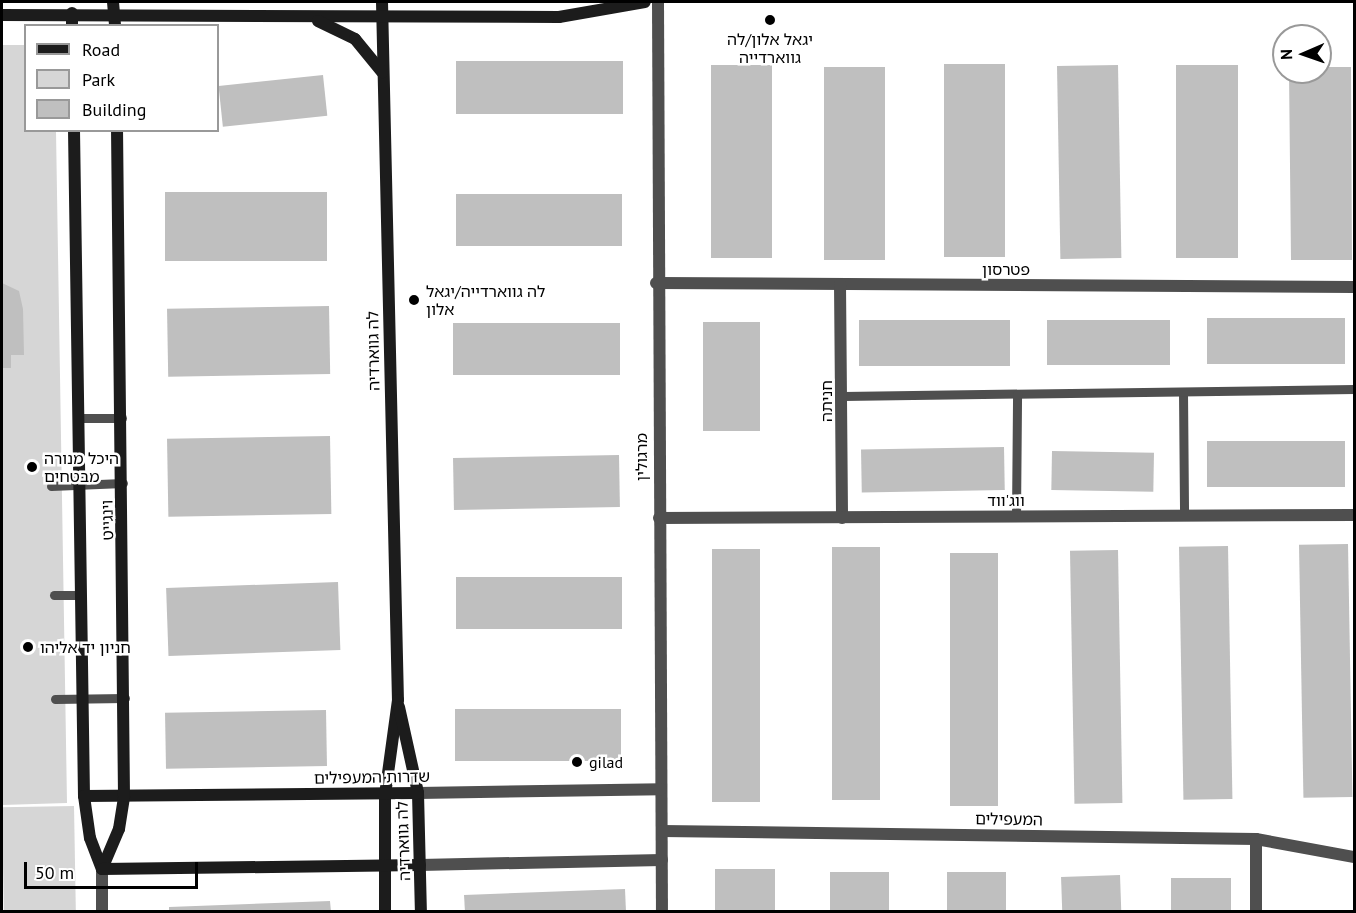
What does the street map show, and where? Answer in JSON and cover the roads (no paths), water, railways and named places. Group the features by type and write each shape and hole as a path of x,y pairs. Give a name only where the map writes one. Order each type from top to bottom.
{"street":[{"name":"לה גווארדיה","path":"382,2 398,700 385,795 385,912"},
{"path":"2,15 72,19 114,14 311,19 559,17 645,2"},
{"name":"מרגולין","path":"658,2 658,518 662,912"},
{"path":"311,19 355,39 384,75"},
{"name":"וינגייט","path":"74,132 84,796 90,838 102,869 102,912"},
{"name":"וינגייט","path":"102,869 119,829 124,796 123,483 117,132"},
{"name":"פטרסון","path":"657,283 1354,287"},
{"name":"חניתה","path":"840,284 843,396 842,518"},
{"name":"ווג'ווד","path":"658,518 1354,515"},
{"name":"לה גווארדיה","path":"398,700 418,793 421,912"},
{"name":"שדרות המעפילים","path":"84,796 385,795 661,789"},
{"name":"המעפילים","path":"662,831 1256,839 1354,856"},
{"path":"1256,839 1256,912"},
{"path":"102,869 662,860"}],"lane":[{"path":"843,396 1354,390"},
{"path":"1183,392 1184,516"},
{"path":"1016,517 1017,394"},
{"path":"78,418 122,418"},
{"path":"51,486 123,483"},
{"path":"54,596 81,595"},
{"path":"55,699 125,698"}],"place":[{"name":"יגאל אלון/לה גווארדייה","path":"770,20"},
{"name":"לה גווארדייה/יגאל אלון","path":"414,300"},
{"name":"היכל מנורה מבטחים","path":"32,467"},
{"name":"חניון יד אליהו","path":"28,647"},
{"name":"gilad","path":"577,762"}]}
